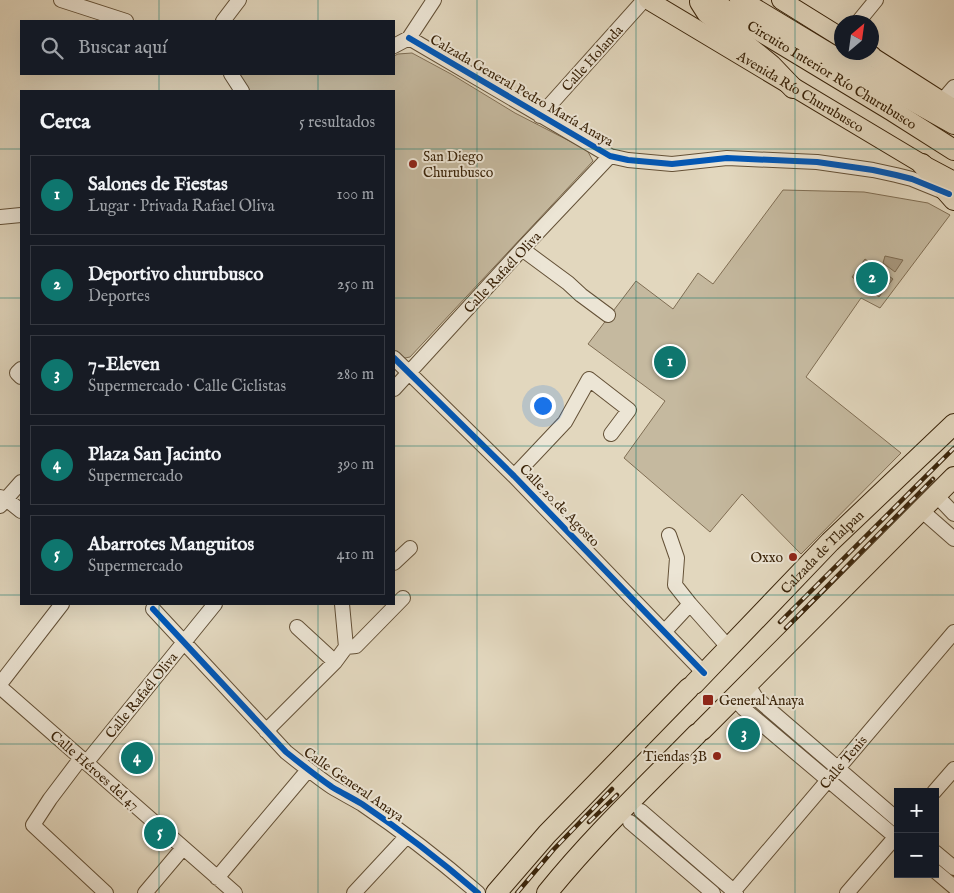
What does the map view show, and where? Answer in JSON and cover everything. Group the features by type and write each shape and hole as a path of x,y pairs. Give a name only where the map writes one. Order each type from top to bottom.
{"highway":[{"path":"698,0 707,13 770,65 793,88"},
{"name":"Circuito Interior Río Churubusco","path":"709,0 954,150"},
{"name":"Circuito Interior Río Churubusco","path":"740,0 954,124"},
{"path":"764,0 834,41"},
{"path":"922,164 952,191"},
{"name":"Calzada de Tlalpan","path":"496,893 547,834 830,542 954,424"},
{"path":"547,893 618,814 954,477"}],"main road":[{"name":"Avenida Río Churubusco","path":"648,0 922,164"},
{"path":"781,0 834,33"},
{"path":"873,60 948,105"}],"street":[{"path":"61,0 123,20"},
{"path":"224,20 239,0"},
{"path":"395,45 409,38 434,0"},
{"name":"Calle Holanda","path":"540,116 644,0"},
{"path":"864,15 876,0"},
{"name":"Calzada General Pedro María Anaya","path":"409,38 610,156 628,160 672,164 727,158 817,162 873,170 952,191"},
{"path":"231,75 241,90"},
{"path":"948,105 954,87"},
{"name":"Calle Rafaél Oliva","path":"395,388 610,156"},
{"path":"1,215 20,215"},
{"path":"522,249 568,282 581,295 608,315"},
{"name":"Calle 20 de Agosto","path":"395,359 514,476 665,631 696,681"},
{"path":"514,476 565,422 589,378 630,410 611,434"},
{"path":"20,483 2,501 20,510"},
{"path":"936,495 954,514"},
{"path":"921,510 951,531"},
{"path":"669,534 677,558 675,585 729,648"},
{"path":"395,562 410,548"},
{"path":"346,647 356,646 403,598"},
{"path":"665,631 690,604"},
{"path":"0,686 61,605"},
{"name":"Calle Rafaél Oliva","path":"106,893 33,825 50,799 214,605"},
{"name":"Calle General Anaya","path":"153,609 286,752 308,770 407,836 478,893"},
{"path":"266,731 335,662 346,647 343,609"},
{"path":"297,627 335,662"},
{"name":"Calle Tenis","path":"734,892 954,632"},
{"name":"Calle Héroes del 47","path":"0,686 235,893"},
{"path":"741,692 756,698 894,817"},
{"path":"741,692 757,719 894,834"},
{"path":"757,719 767,707"},
{"path":"937,788 954,768"},
{"path":"217,878 308,770"},
{"path":"713,893 633,825 644,814 734,892"},
{"path":"354,893 407,836"},
{"path":"847,893 894,839"},
{"path":"145,893 184,848"},
{"path":"939,855 954,868"},
{"path":"939,874 954,887"}],"shaded area":[{"path":"412,53 451,74 515,113 587,150 593,161 410,357 405,358 395,351 395,90 248,90 240,75 395,75 395,56"},
{"path":"783,190 864,192 928,203 950,215 880,308 861,298 806,377 901,453 801,554 742,494 710,532 624,458 665,401 588,344 636,281 673,309 698,273 713,284"}],"water":[{"path":"885,256 903,260 895,272 883,263"},
{"path":"865,259 893,279 879,297 852,277"}],"railway":[{"path":"780,622 954,448"},
{"path":"786,628 933,479"},
{"path":"517,893 554,849 612,789"},
{"path":"589,822 617,795"}],"cycle path":[{"path":"409,38 610,156 628,160 672,164 727,158 817,162 896,175 912,179 949,194"},
{"path":"395,359 514,476 704,673"},
{"path":"153,609 286,752 332,787 362,804 407,836 478,893"}],"place":[{"name":"San Diego Churubusco","path":"413,164"},
{"name":"Deportivo churubusco","path":"872,278"},
{"name":"Salones de Fiestas","path":"670,362"},
{"name":"Oxxo","path":"793,557"},
{"name":"General Anaya","path":"708,700"},
{"name":"7-Eleven","path":"744,734"},
{"name":"Tiendas 3B","path":"717,756"},
{"name":"Plaza San Jacinto","path":"137,758"},
{"name":"Abarrotes Manguitos","path":"160,833"}]}
